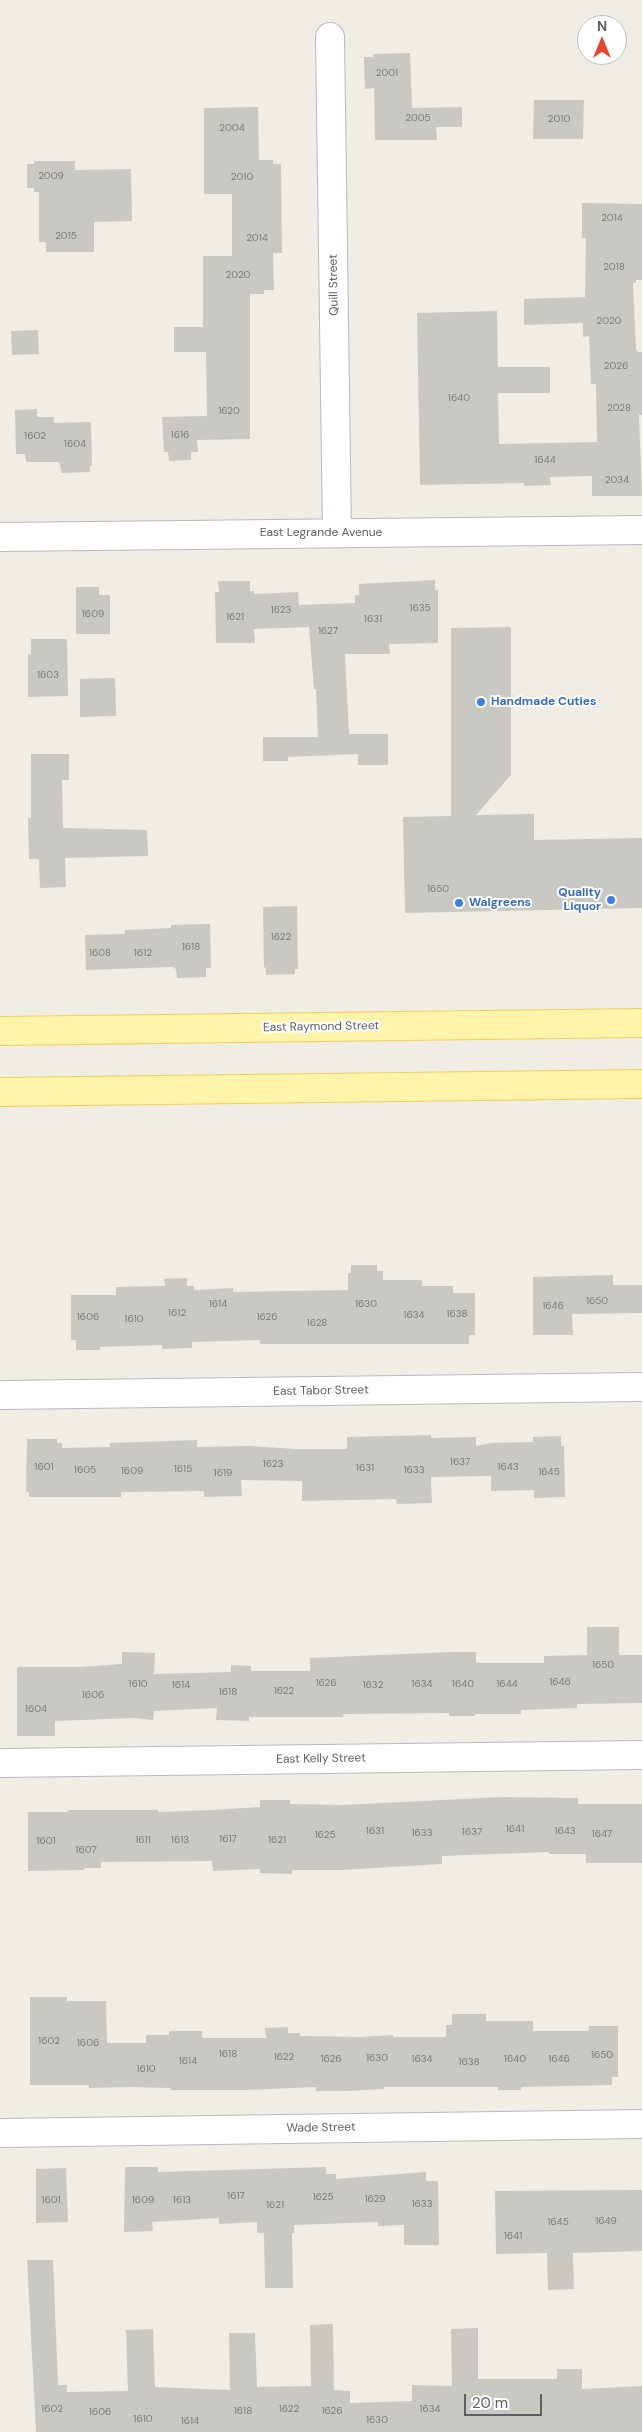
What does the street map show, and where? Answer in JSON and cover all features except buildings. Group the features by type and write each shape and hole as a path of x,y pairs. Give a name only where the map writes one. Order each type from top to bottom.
{"main road":[{"name":"East Raymond Street","path":"0,1031 642,1023"},
{"path":"0,1092 642,1084"}],"street":[{"name":"Quill Street","path":"330,37 337,533"},
{"name":"East Legrande Avenue","path":"0,537 642,530"},
{"name":"East Tabor Street","path":"0,1395 642,1387"},
{"name":"East Kelly Street","path":"0,1762 642,1754"},
{"name":"Wade Street","path":"0,2133 642,2124"}],"place":[{"name":"Handmade Cuties","path":"481,702"},
{"name":"Quality Liquor","path":"611,900"},
{"name":"Walgreens","path":"459,903"}]}
